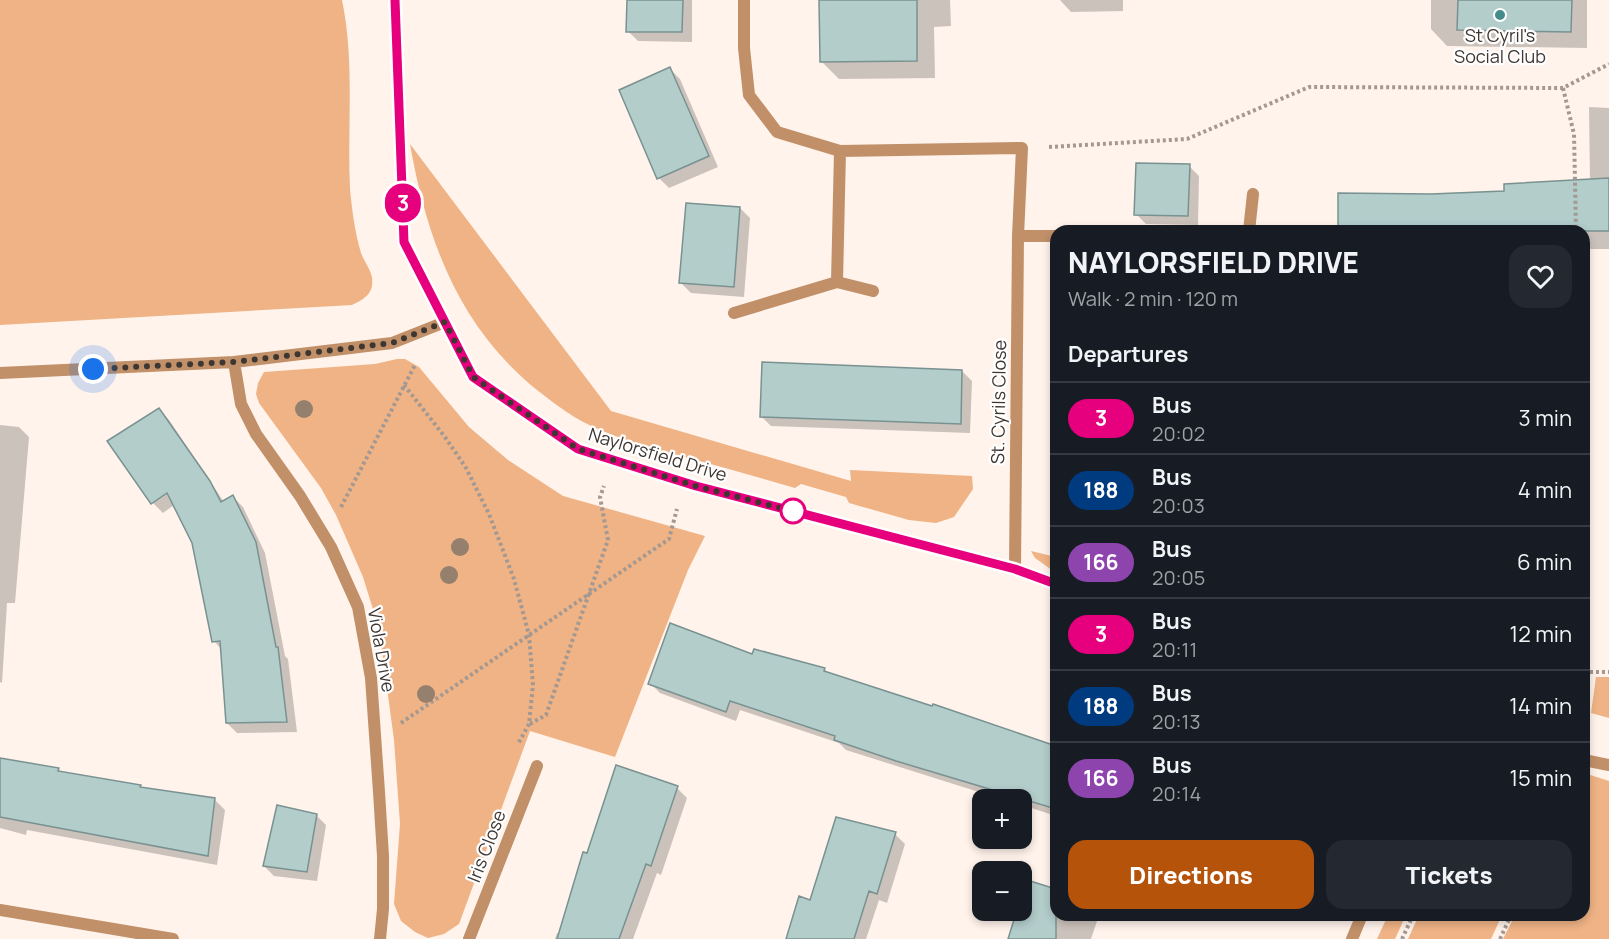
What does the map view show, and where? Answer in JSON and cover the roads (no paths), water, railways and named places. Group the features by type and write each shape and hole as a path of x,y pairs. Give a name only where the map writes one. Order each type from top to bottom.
{"street":[{"name":"Naylorsfield Drive","path":"395,0 404,242 473,377 578,449 685,482 1015,569 1050,582"},
{"path":"744,0 744,48 749,95 777,132 840,152 837,282"},
{"name":"St. Cyrils Close","path":"840,152 1022,148 1018,236 1015,569"},
{"path":"1250,225 1253,194"},
{"path":"1018,236 1050,236"},
{"path":"734,313 837,282 873,291"},
{"path":"0,373 234,362 392,343 445,322"},
{"name":"Viola Drive","path":"234,362 242,404 256,434 300,496 331,547 358,607 371,678 383,856 383,909 380,939"},
{"path":"1590,761 1609,765"},
{"name":"Iris Close","path":"469,939 537,766"},
{"path":"0,910 173,939"},
{"path":"1352,939 1360,921"}],"place":[{"name":"St Cyril's Social Club","path":"1500,15"}]}
